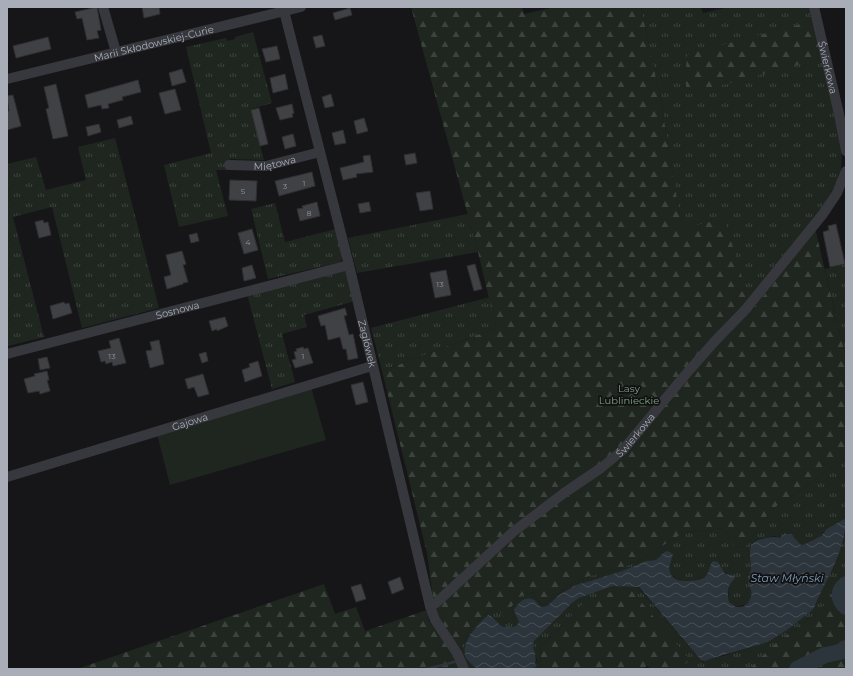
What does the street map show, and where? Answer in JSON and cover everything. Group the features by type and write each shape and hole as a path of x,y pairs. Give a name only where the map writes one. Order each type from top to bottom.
{"street":[{"path":"103,7 116,52"},
{"name":"Marii Skłodowskiej-Curie","path":"7,79 284,9 301,7"},
{"name":"Świerkowa","path":"814,7 846,151"},
{"name":"Zagłówek","path":"284,9 349,265 430,606 435,620 457,653 464,669"},
{"name":"Miętowa","path":"229,165 266,166 320,152"},
{"name":"Świerkowa","path":"430,606 436,603 524,523 564,493 602,468 623,450 715,340 746,309 823,214 837,193 846,171"},
{"name":"Sosnowa","path":"7,354 349,265"},
{"name":"Gajowa","path":"7,477 372,366"}],"green space":[{"name":"Lasy Lublinieckie","path":"411,7 522,7 524,14 555,7 641,7 661,102 682,229 724,218 752,310 793,259 815,228 846,359 846,457 771,510 747,545 735,548 724,528 683,533 636,562 586,577 573,583 543,605 538,602 533,592 521,596 511,607 515,620 506,621 499,610 490,610 470,627 461,649 440,625 433,599 427,553 382,371 496,328 478,252"},
{"path":"641,7 701,7 703,13 729,7 810,7 842,146 841,170 836,184 820,211 749,300 682,230 661,102"},
{"path":"813,21 820,46 815,60 688,94 685,81 687,54"},
{"path":"253,32 272,103 251,109 264,160 231,159 226,162 228,170 216,170 228,216 179,227 164,165 211,153 186,47 226,38 227,41"},
{"path":"115,138 159,308 82,328 52,207 13,217 44,337 8,346 7,164 36,157 46,190 86,180 78,147"},
{"path":"275,203 285,242 336,229 343,255 341,262 268,279 251,209"},
{"path":"468,214 478,252 357,273 348,238"},
{"path":"846,264 846,359 825,269"},
{"path":"342,270 347,272 355,301 304,315 307,327 282,334 295,382 272,389 247,294"},
{"path":"490,297 496,328 382,371 371,328"},
{"path":"311,387 326,440 170,485 157,434"},
{"path":"846,457 846,518 824,532 821,536 801,545 794,537 780,538 774,536 756,540 752,544 751,571 748,576 752,598 747,604 736,607 729,602 728,590 730,582 734,580 711,564 705,578 698,581 680,581 671,575 669,568 673,555 646,561 622,571 574,586 559,595 547,606 541,607 534,600 516,626 502,626 492,616 473,635 466,647 466,657 477,669 468,669 461,649 470,627 490,610 499,610 515,620 511,607 521,596 533,592 538,602 543,605 573,583 586,577 636,562 683,533 724,528 735,548 747,545 771,510"},
{"path":"846,530 846,572 821,610 777,642 749,669 680,669 690,660 563,625 540,646 541,669 534,669 537,660 532,645 534,641 572,603 579,598 613,586 638,587 701,660 723,656 768,642 787,630 814,608 839,552"},
{"path":"846,572 846,669 749,669 777,642 821,610"},
{"path":"324,584 335,614 356,607 365,631 427,610 429,621 464,669 77,669"},
{"path":"631,590 690,660 680,669 652,669 647,666 642,669 541,669 540,646 563,625 580,606 605,593"}],"water":[{"name":"Staw Młyński","path":"846,518 843,541 839,553 814,608 787,630 768,642 705,661 701,660 639,587 613,586 579,598 572,603 534,641 532,645 536,657 536,663 534,669 477,669 466,658 465,646 471,634 488,615 501,626 516,626 519,622 514,610 520,602 525,599 528,598 534,600 541,607 547,606 559,595 574,586 622,571 646,561 656,560 666,551 673,555 669,568 671,575 680,581 692,581 705,577 713,561 718,562 725,574 733,575 735,578 728,589 729,602 736,607 744,606 751,598 748,577 751,569 750,550 753,543 767,538 780,538 785,534 791,534 801,545 805,544 821,536 827,529"}],"building":[{"path":"97,7 101,30 97,31 99,38 87,40 82,18 77,19 75,12"},
{"path":"142,7 159,7 160,14 144,18"},
{"path":"350,8 352,15 335,20 333,13"},
{"path":"322,35 325,46 316,48 313,37"},
{"path":"48,37 51,49 16,58 13,46"},
{"path":"277,46 280,59 266,62 262,49"},
{"path":"182,69 186,82 172,86 169,73"},
{"path":"285,74 288,89 273,93 270,78"},
{"path":"138,80 141,92 122,97 123,100 108,104 109,108 102,109 101,105 88,108 85,95"},
{"path":"56,84 68,136 53,139 46,109 49,108 44,87"},
{"path":"175,89 181,110 165,114 159,93"},
{"path":"331,94 334,106 325,108 322,97"},
{"path":"13,95 21,126 7,130 7,111 9,111 7,96"},
{"path":"292,104 294,113 292,114 293,117 280,120 276,108"},
{"path":"259,108 268,144 260,146 251,110"},
{"path":"131,116 133,124 119,128 117,120"},
{"path":"364,118 368,131 357,134 354,121"},
{"path":"99,124 101,132 88,136 86,127"},
{"path":"343,130 346,143 335,145 332,133"},
{"path":"293,134 296,146 285,149 282,137"},
{"path":"415,153 417,163 406,165 404,155"},
{"path":"370,155 373,172 356,174 357,177 343,180 340,168 364,162 363,156"},
{"path":"312,172 315,186 279,196 275,181"},
{"path":"230,180 257,181 256,201 229,200"},
{"path":"430,191 433,209 420,211 416,193"},
{"path":"317,202 320,216 300,221 297,209"},
{"path":"369,202 371,211 360,213 358,204"},
{"path":"43,220 44,223 48,222 51,235 39,238 35,222"},
{"path":"836,224 845,264 830,267 823,232 829,230 828,226"},
{"path":"252,229 258,250 244,254 238,233"},
{"path":"197,233 199,241 191,243 189,235"},
{"path":"182,251 186,264 183,265 188,282 167,289 164,277 171,275 166,255"},
{"path":"475,264 482,289 474,291 467,266"},
{"path":"252,265 256,278 244,281 242,268"},
{"path":"446,270 451,295 435,298 430,273"},
{"path":"64,302 65,304 69,303 72,313 53,319 50,306"},
{"path":"345,308 347,315 344,316 349,335 353,334 358,358 348,360 346,349 343,349 340,337 328,340 325,325 321,326 318,316"},
{"path":"225,317 228,326 217,331 217,329 212,331 209,321"},
{"path":"119,338 126,363 113,366 112,362 106,364 105,361 101,362 98,351 111,348 109,341"},
{"path":"159,340 164,364 150,368 146,351 152,350 150,342"},
{"path":"303,347 304,349 308,348 313,363 295,368 292,360 296,359 294,352 297,351 296,349"},
{"path":"206,352 208,361 202,363 199,354"},
{"path":"47,357 50,368 40,370 38,359"},
{"path":"258,361 262,376 245,382 242,370 250,367 249,364"},
{"path":"47,371 49,380 47,380 50,391 40,394 39,391 28,393 24,379 35,376 34,374"},
{"path":"203,374 209,394 198,397 194,387 188,389 185,379"},
{"path":"363,382 368,402 356,405 351,385"},
{"path":"400,577 404,589 392,594 388,582"},
{"path":"361,584 366,599 356,602 351,587"}],"waterway":[{"path":"846,584 840,593 841,601 846,607"},
{"path":"797,669 825,655 840,652 846,648"},
{"path":"427,669 458,661"}]}
